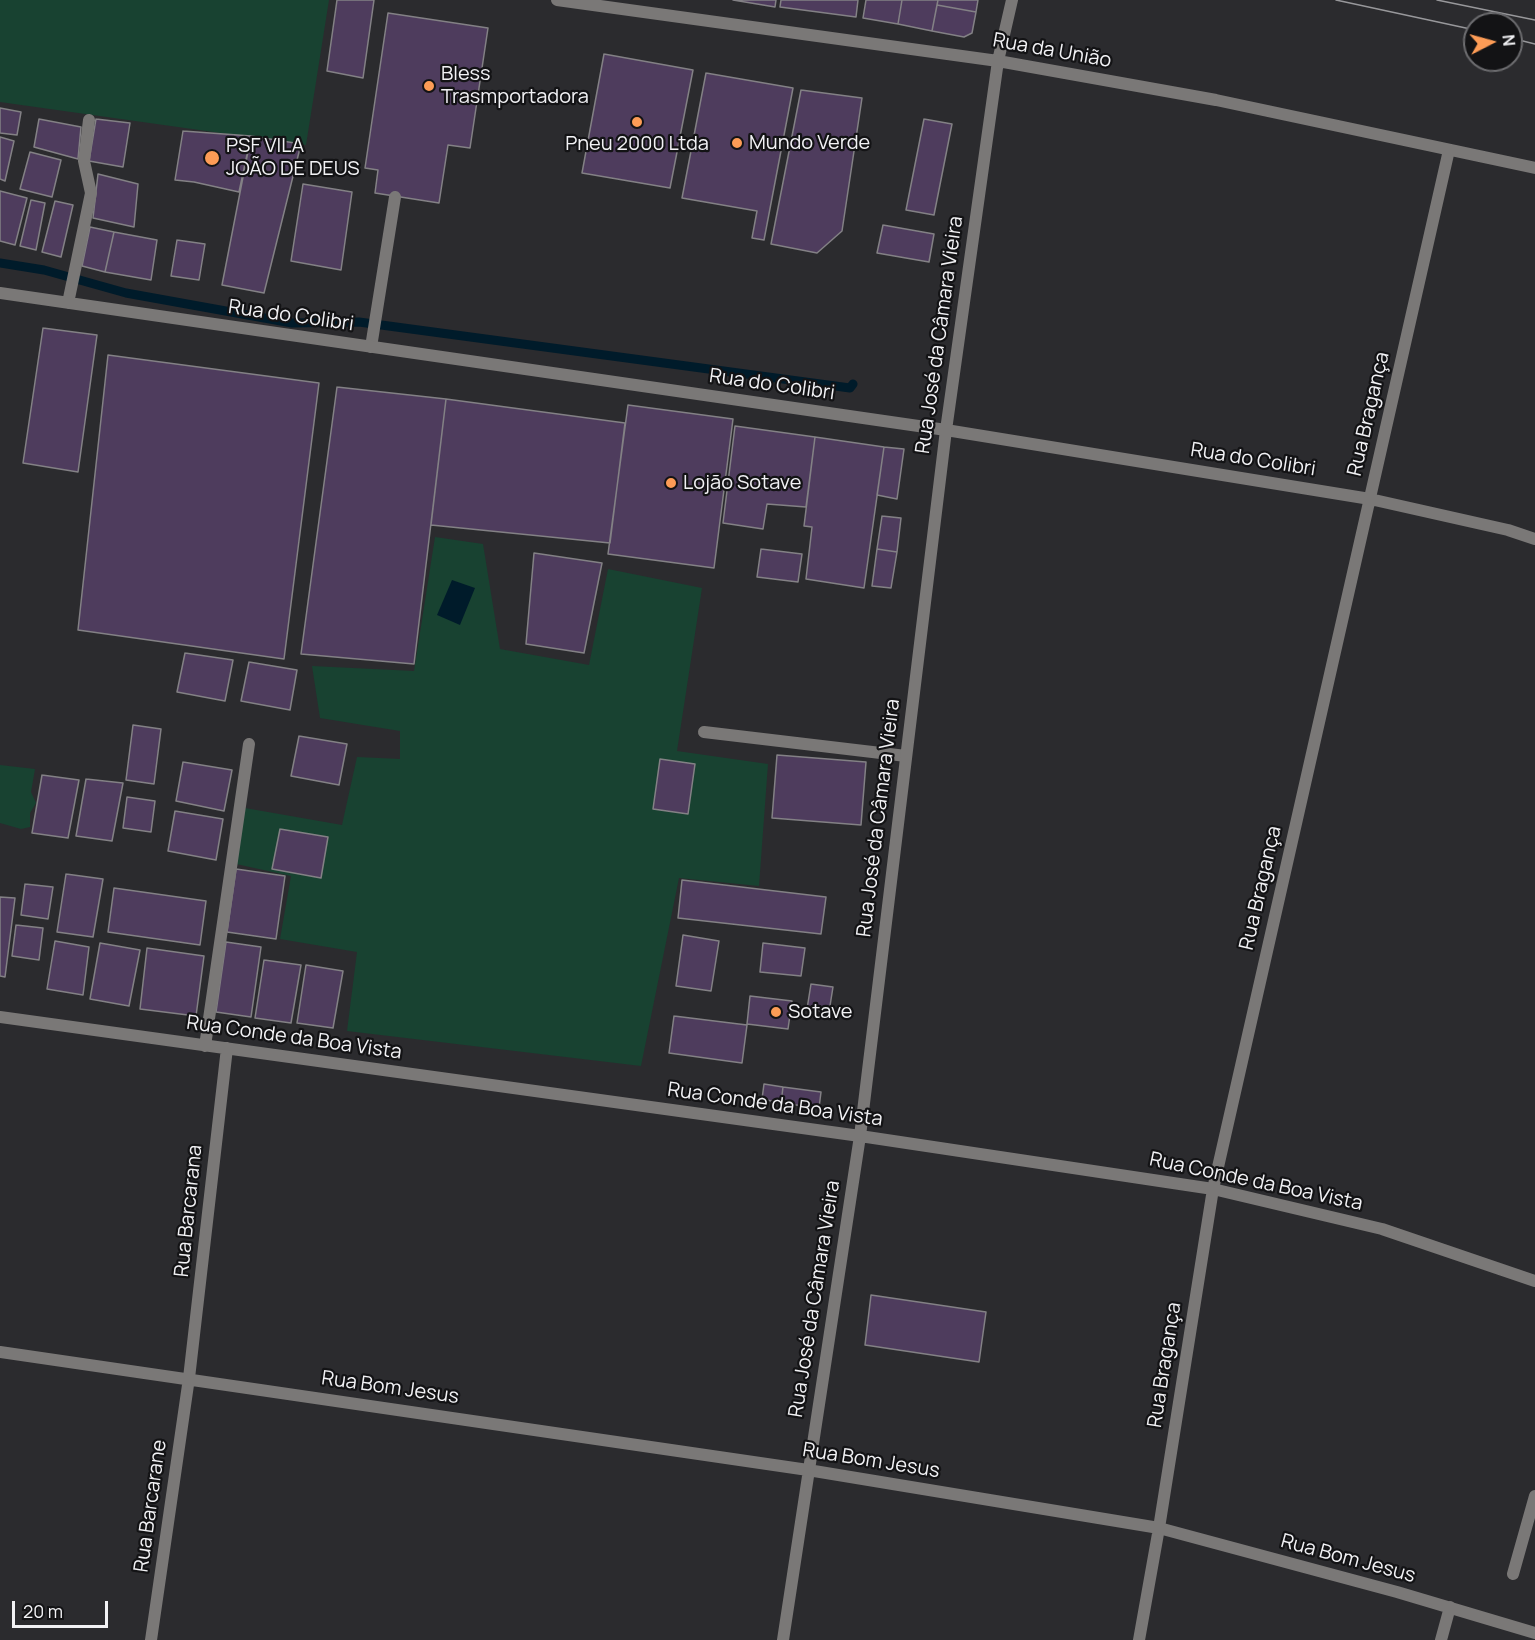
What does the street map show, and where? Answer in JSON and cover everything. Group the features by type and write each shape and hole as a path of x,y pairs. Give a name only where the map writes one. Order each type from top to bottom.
{"street":[{"name":"Rua da União","path":"557,0 998,61 1216,100 1535,168"},
{"name":"Rua José da Câmara Vieira","path":"783,1640 860,1136 946,430 998,61 1012,0"},
{"path":"68,303 91,193 84,162 89,120"},
{"name":"Rua Bragança","path":"1139,1640 1213,1189 1449,150"},
{"path":"371,347 395,197"},
{"name":"Rua do Colibri","path":"0,293 946,430 1370,499 1535,538"},
{"path":"704,732 906,756"},
{"path":"205,1046 249,744"},
{"name":"Rua Conde da Boa Vista","path":"0,1017 860,1136 1213,1189 1382,1229 1535,1281"},
{"name":"Rua Barcarana","path":"189,1378 226,1048"},
{"name":"Rua Bom Jesus","path":"0,1352 808,1470 1159,1528 1397,1592 1535,1633"},
{"name":"Rua Barcarane","path":"150,1640 189,1378"},
{"path":"1513,1574 1529,1542 1535,1496"},
{"path":"1441,1640 1450,1607"}],"green space":[{"path":"0,0 329,0 306,145 0,102"},
{"path":"435,537 483,544 500,649 589,665 608,569 702,588 677,751 768,764 759,886 679,878 641,1066 347,1031 357,952 280,939 291,876 236,864 245,808 342,825 357,757 400,759 400,731 320,718 312,666 414,671"},
{"path":"0,765 35,769 31,792 36,803 30,813 30,827 21,829 0,823"}],"water":[{"path":"452,580 475,588 460,625 437,615"}],"building":[{"path":"337,0 374,0 363,78 327,71"},
{"path":"733,0 776,0 775,7"},
{"path":"781,0 858,0 856,17 780,7"},
{"path":"866,0 902,0 898,24 863,18"},
{"path":"902,0 938,0 932,31 898,24"},
{"path":"938,0 978,0 976,12 937,5"},
{"path":"937,5 976,12 972,33 964,37 932,31"},
{"name":"Bless Trasmportadora","path":"388,13 488,28 470,148 448,145 439,203 375,193 378,170 365,168"},
{"name":"Pneu 2000 Ltda","path":"604,54 693,70 670,188 582,173"},
{"name":"Mundo Verde","path":"706,73 793,88 764,240 752,238 757,211 682,198"},
{"path":"801,90 862,98 842,231 817,253 771,244"},
{"path":"0,108 21,112 17,135 0,133"},
{"path":"39,119 81,127 78,159 34,147"},
{"path":"96,119 130,123 123,167 89,161"},
{"path":"924,119 952,124 934,215 906,210"},
{"name":"PSF VILA JOÃO DE DEUS","path":"183,131 251,136 239,192 175,180"},
{"path":"251,136 301,144 264,293 222,285"},
{"path":"0,137 14,141 5,181 0,179"},
{"path":"30,152 61,160 52,197 20,189"},
{"path":"98,174 138,184 134,227 93,218"},
{"path":"303,184 352,192 341,270 291,261"},
{"path":"0,191 27,198 15,245 0,241"},
{"path":"31,200 45,203 36,250 20,246"},
{"path":"55,201 73,205 61,257 42,252"},
{"path":"883,225 934,234 929,262 877,253"},
{"path":"90,227 114,232 105,272 82,266"},
{"path":"114,232 157,240 151,280 105,272"},
{"path":"177,240 205,244 199,280 171,276"},
{"path":"43,328 97,335 78,472 23,463"},
{"path":"108,355 319,383 284,659 78,630"},
{"path":"337,387 446,399 414,664 301,654"},
{"path":"446,399 625,423 610,543 431,525"},
{"name":"Lojão Sotave","path":"628,405 733,419 714,568 608,554"},
{"path":"735,426 815,437 806,507 767,504 763,529 723,523"},
{"path":"815,437 884,447 864,588 806,579 812,527 804,526"},
{"path":"884,447 904,449 897,499 877,495"},
{"path":"882,516 901,518 897,552 877,549"},
{"path":"761,549 802,554 798,582 757,577"},
{"path":"877,549 897,552 891,588 872,586"},
{"path":"534,553 602,563 584,653 526,644"},
{"path":"185,653 233,660 225,701 177,692"},
{"path":"249,662 297,670 290,710 241,701"},
{"path":"133,725 161,729 154,784 126,780"},
{"path":"299,736 347,744 339,785 291,776"},
{"path":"777,755 866,762 861,825 772,818"},
{"path":"660,759 695,764 688,814 653,809"},
{"path":"183,762 232,770 224,811 176,801"},
{"path":"42,775 79,780 68,838 32,833"},
{"path":"86,779 123,783 112,841 76,836"},
{"path":"127,797 155,801 151,832 123,828"},
{"path":"175,811 223,819 216,860 168,851"},
{"path":"280,829 328,837 321,878 272,869"},
{"path":"236,869 285,876 276,939 227,932"},
{"path":"66,874 103,879 93,937 57,932"},
{"path":"682,880 826,897 821,934 678,918"},
{"path":"25,884 53,887 48,919 21,915"},
{"path":"114,888 206,901 200,945 108,932"},
{"path":"0,897 15,898 5,977 0,976"},
{"path":"16,925 43,928 39,960 12,956"},
{"path":"683,935 719,941 711,991 676,986"},
{"path":"55,941 89,947 83,995 47,989"},
{"path":"226,942 261,947 251,1017 216,1012"},
{"path":"100,943 140,950 129,1006 90,999"},
{"path":"763,943 805,948 801,976 760,972"},
{"path":"147,948 204,956 196,1016 140,1009"},
{"path":"264,960 301,965 291,1023 255,1018"},
{"path":"306,965 343,971 333,1028 297,1023"},
{"path":"811,984 833,987 829,1012 807,1009"},
{"path":"750,996 792,1001 788,1029 747,1024"},
{"path":"674,1016 747,1025 742,1063 669,1053"},
{"path":"764,1084 783,1087 781,1103 762,1099"},
{"path":"783,1087 821,1092 819,1108 781,1103"},
{"path":"871,1295 986,1312 979,1362 865,1345"}],"waterway":[{"path":"0,263 44,270 126,293 292,323 359,322 850,388 853,384"}],"tram line":[{"path":"1336,0 1463,27"},
{"path":"1437,0 1535,20"},
{"path":"1523,41 1535,44"}],"place":[{"name":"Bless Trasmportadora","path":"429,86"},
{"name":"Pneu 2000 Ltda","path":"637,122"},
{"name":"Mundo Verde","path":"737,143"},
{"name":"PSF VILA JOÃO DE DEUS","path":"212,158"},
{"name":"Lojão Sotave","path":"671,483"},
{"name":"Sotave","path":"776,1012"}]}
